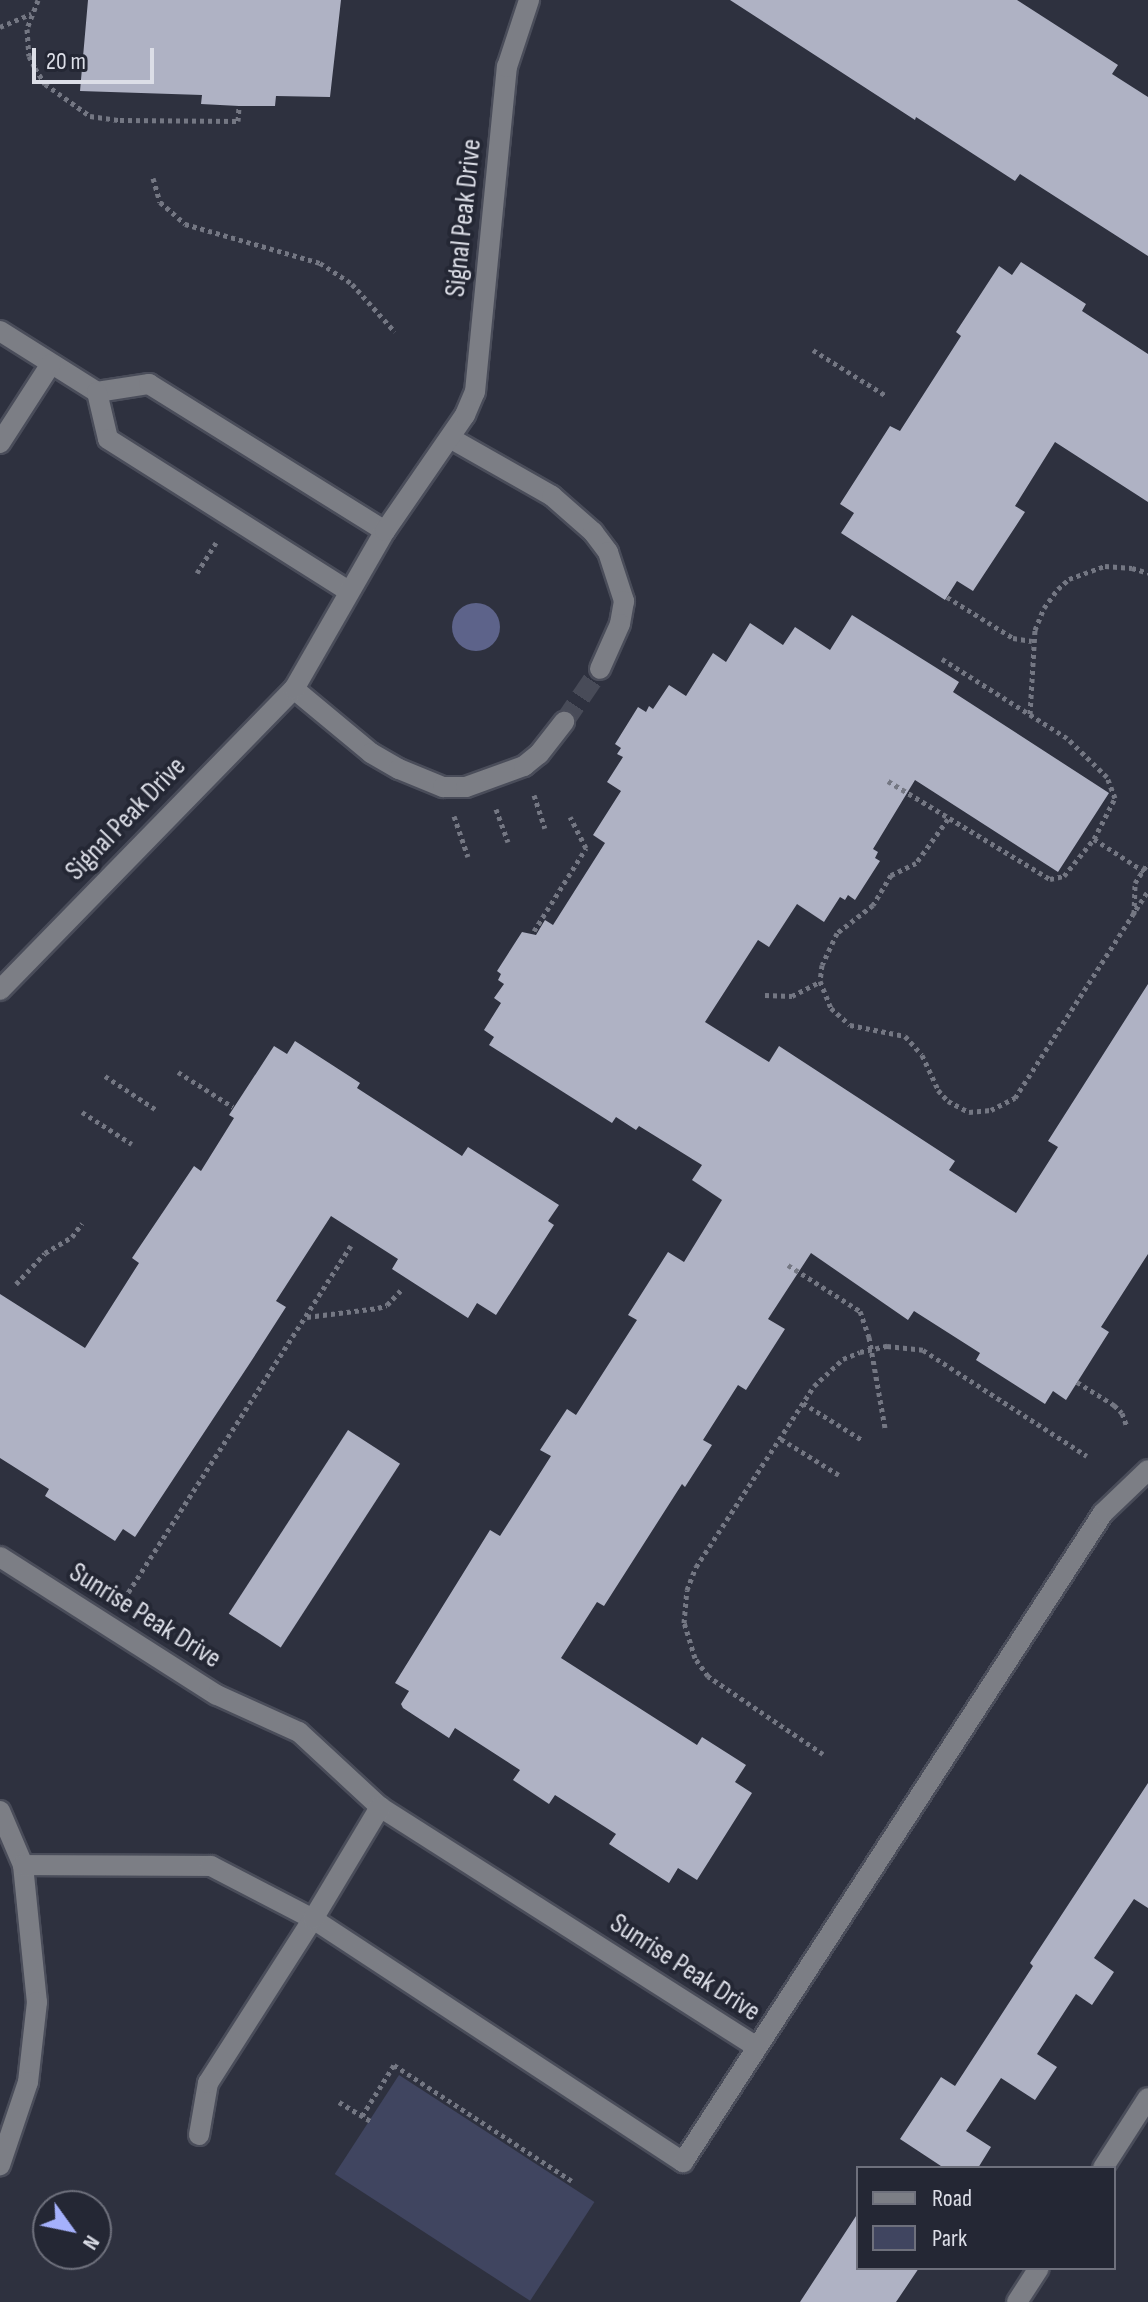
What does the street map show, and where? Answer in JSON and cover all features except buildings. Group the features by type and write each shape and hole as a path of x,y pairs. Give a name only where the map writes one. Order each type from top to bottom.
{"street":[{"name":"Signal Peak Drive","path":"0,990 294,689 348,591 385,531 450,438 475,392 507,67 529,0"},
{"path":"0,331 97,392 149,384 385,531"},
{"path":"0,443 51,364"},
{"path":"97,392 108,439 348,591"},
{"path":"450,438 552,496 593,532 608,552 624,601 620,624 600,669"},
{"path":"294,689 371,753 399,769 443,787 466,787 524,766 564,722"},
{"name":"Sunrise Peak Drive","path":"0,1557 217,1695 299,1732 319,1747 380,1807 757,2047 1103,1513 1148,1470"},
{"path":"199,2135 208,2083 380,1807"},
{"path":"0,1811 23,1865 37,2002 28,2082 0,2165"},
{"path":"23,1865 211,1866 313,1919 683,2162 757,2047"},
{"path":"1104,2166 1148,2098"},
{"path":"1017,2302 1038,2270"}],"path":[{"path":"38,0 27,29 29,56 45,84 90,116 120,120 238,121 239,106"},
{"path":"0,27 31,14"},
{"path":"153,178 160,202 185,224 320,263 352,284 395,332"},
{"path":"813,350 885,395"},
{"path":"197,573 216,543"},
{"path":"1030,714 1032,641 1044,608 1069,579 1105,566 1148,573"},
{"path":"947,597 1013,638 1032,641"},
{"path":"888,781 1050,879 1064,876 1094,839 1115,798 1107,777 1067,738 942,659"},
{"path":"443,787 468,857"},
{"path":"534,931 586,848 570,817"},
{"path":"948,819 916,863 891,875 873,905 837,933 822,965 820,981 825,1000 850,1025 905,1036 913,1043 948,1101 969,1112 991,1110 1015,1098 1148,891"},
{"path":"1094,839 1148,874"},
{"path":"1134,914 1133,898 1141,870 1148,863"},
{"path":"765,995 792,996 820,981"},
{"path":"178,1072 233,1107"},
{"path":"105,1076 155,1109"},
{"path":"82,1112 132,1144"},
{"path":"16,1284 45,1253 72,1237 82,1223"},
{"path":"123,1600 351,1246"},
{"path":"788,1265 860,1311 871,1349 885,1428"},
{"path":"306,1317 378,1308 387,1305 403,1288"},
{"path":"823,1754 708,1676 695,1658 684,1623 687,1590 696,1567 814,1386 843,1359 871,1349 899,1346 934,1355 1087,1456"},
{"path":"1077,1382 1114,1405 1122,1413 1127,1427"},
{"path":"803,1403 862,1440"},
{"path":"781,1439 839,1475"},
{"path":"362,2116 394,2065 572,2181"},
{"path":"339,2102 371,2121"}],"green space":[{"path":"399,2075 594,2202 530,2301 335,2174"}],"shaded area":[{"path":"476,603 493,610 500,627 493,644 476,651 459,644 452,627 459,610"}],"tunnel":[{"path":"564,722 600,669"}]}
